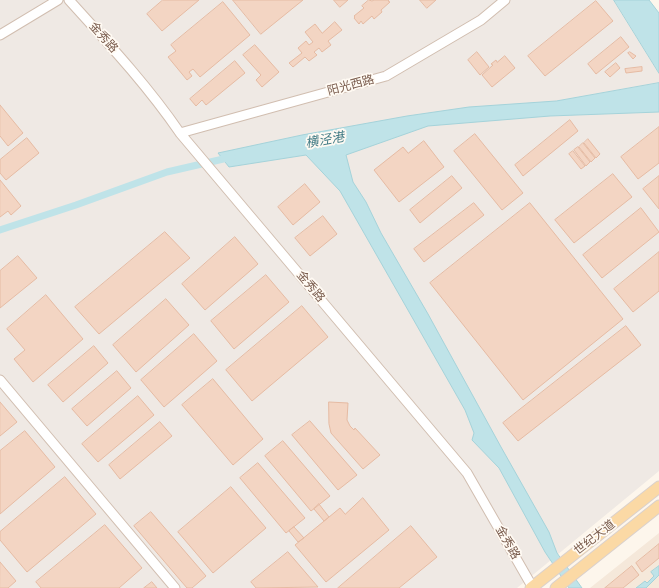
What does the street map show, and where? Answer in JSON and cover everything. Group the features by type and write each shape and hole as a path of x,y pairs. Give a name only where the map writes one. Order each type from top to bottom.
{"main road":[{"name":"世纪大道","path":"532,588 659,487"},
{"name":"世纪大道","path":"557,587 659,506"}],"street":[{"path":"0,35 58,0"},
{"name":"金秀路","path":"69,0 124,60 160,104 180,133 467,473 532,588"},
{"name":"阳光西路","path":"180,133 386,76 481,20 505,0"},
{"path":"0,380 175,588"}],"shaded area":[{"path":"0,0 614,0 659,73 659,471 517,588 0,588"},
{"path":"659,533 659,588 590,588"}],"water":[{"path":"614,0 649,0 659,13 659,73"},
{"path":"659,83 659,112 550,116 428,126 346,155 353,182 366,202 381,233 428,314 549,532 557,553 582,588 569,588 545,552 499,468 472,440 474,433 465,410 340,191 306,155 229,167 218,153 302,135 407,116 469,107 556,101"},
{"path":"659,566 659,575 646,588 636,588 645,581 647,583 654,576 651,572"}],"building":[{"path":"163,0 199,0 162,31 147,14"},
{"path":"233,0 303,0 261,34"},
{"path":"334,0 348,0 340,7"},
{"path":"369,0 389,0 388,1 390,2 374,19 372,16 363,24 361,21 359,24 354,16 364,8 362,6"},
{"path":"420,0 436,0 427,8"},
{"path":"596,1 613,21 545,76 528,56"},
{"path":"223,2 250,35 200,77 193,69 189,72 192,76 187,80 168,57 176,51 171,45"},
{"path":"335,22 342,30 328,41 331,45 322,52 319,48 314,52 317,55 309,61 305,57 293,67 289,63 302,53 298,48 306,41 309,45 313,42 305,32 315,24 322,33"},
{"path":"621,37 629,47 596,74 588,64"},
{"path":"255,45 279,72 262,87 256,80 261,75 243,55"},
{"path":"477,52 489,67 480,75 468,60"},
{"path":"630,52 636,56 633,59 628,53"},
{"path":"505,56 515,68 492,87 482,75 493,65 491,64 496,60 497,62"},
{"path":"235,61 245,73 206,105 202,100 196,106 190,99"},
{"path":"616,63 620,68 610,77 605,72"},
{"path":"642,67 642,71 626,73 625,69"},
{"path":"0,105 23,133 8,146 0,136"},
{"path":"570,120 578,131 523,176 515,165"},
{"path":"659,127 659,163 638,179 621,157"},
{"path":"475,134 523,193 502,210 454,151"},
{"path":"27,138 39,153 6,180 0,173 0,160"},
{"path":"588,139 600,154 596,158 584,143"},
{"path":"424,141 444,167 399,202 374,170 403,147 408,153"},
{"path":"583,143 595,158 591,162 579,147"},
{"path":"578,147 590,162 586,166 574,150"},
{"path":"573,151 585,166 581,169 569,154"},
{"path":"613,174 632,197 574,243 555,220"},
{"path":"452,176 462,188 420,223 410,210"},
{"path":"659,176 659,209 643,189"},
{"path":"0,180 21,206 11,215 8,211 0,217"},
{"path":"305,184 320,202 293,225 278,207"},
{"path":"474,203 484,215 424,262 414,249"},
{"path":"530,203 623,319 523,400 430,283"},
{"path":"641,208 659,232 602,278 583,255"},
{"path":"323,216 337,234 310,256 295,238"},
{"path":"165,232 190,258 99,334 75,307"},
{"path":"235,237 258,264 205,310 182,284"},
{"path":"659,252 659,291 633,312 614,289"},
{"path":"18,256 37,278 0,308 0,271"},
{"path":"266,275 289,302 234,349 211,321"},
{"path":"46,295 83,339 33,382 14,359 25,350 7,329"},
{"path":"166,299 189,325 136,372 113,345"},
{"path":"302,306 328,337 252,401 226,370"},
{"path":"626,326 641,345 518,441 503,423"},
{"path":"194,334 217,361 164,407 141,380"},
{"path":"94,346 108,363 63,402 48,385"},
{"path":"117,371 131,388 87,426 72,409"},
{"path":"213,379 263,439 233,465 182,405"},
{"path":"138,396 154,415 98,462 82,444"},
{"path":"0,402 17,422 0,436"},
{"path":"329,402 348,403 347,420 350,426 354,430 355,428 380,455 363,469 331,433 329,424"},
{"path":"310,421 357,475 338,490 292,435"},
{"path":"160,422 172,436 120,479 109,465"},
{"path":"25,431 55,467 0,514 0,451"},
{"path":"283,441 330,496 311,511 265,456"},
{"path":"258,463 305,518 286,533 240,478"},
{"path":"65,477 96,514 27,572 0,540 0,532"},
{"path":"231,487 266,528 213,573 178,532"},
{"path":"363,498 389,530 326,582 295,545 340,508 345,514"},
{"path":"319,504 329,517 324,521 314,509"},
{"path":"151,512 206,576 192,588 187,588 134,526"},
{"path":"105,525 142,568 119,588 41,588 36,582"},
{"path":"411,526 437,557 399,588 338,588"},
{"path":"294,527 304,538 298,542 289,531"},
{"path":"659,544 659,558 642,572 636,563"},
{"path":"288,552 318,587 256,588 251,582"},
{"path":"0,562 16,581 8,588 0,588"},
{"path":"632,566 639,575 623,588 605,588"},
{"path":"152,582 157,588 144,588"}],"waterway":[{"name":"横泾港","path":"0,230 76,205 167,172 232,157"}]}
